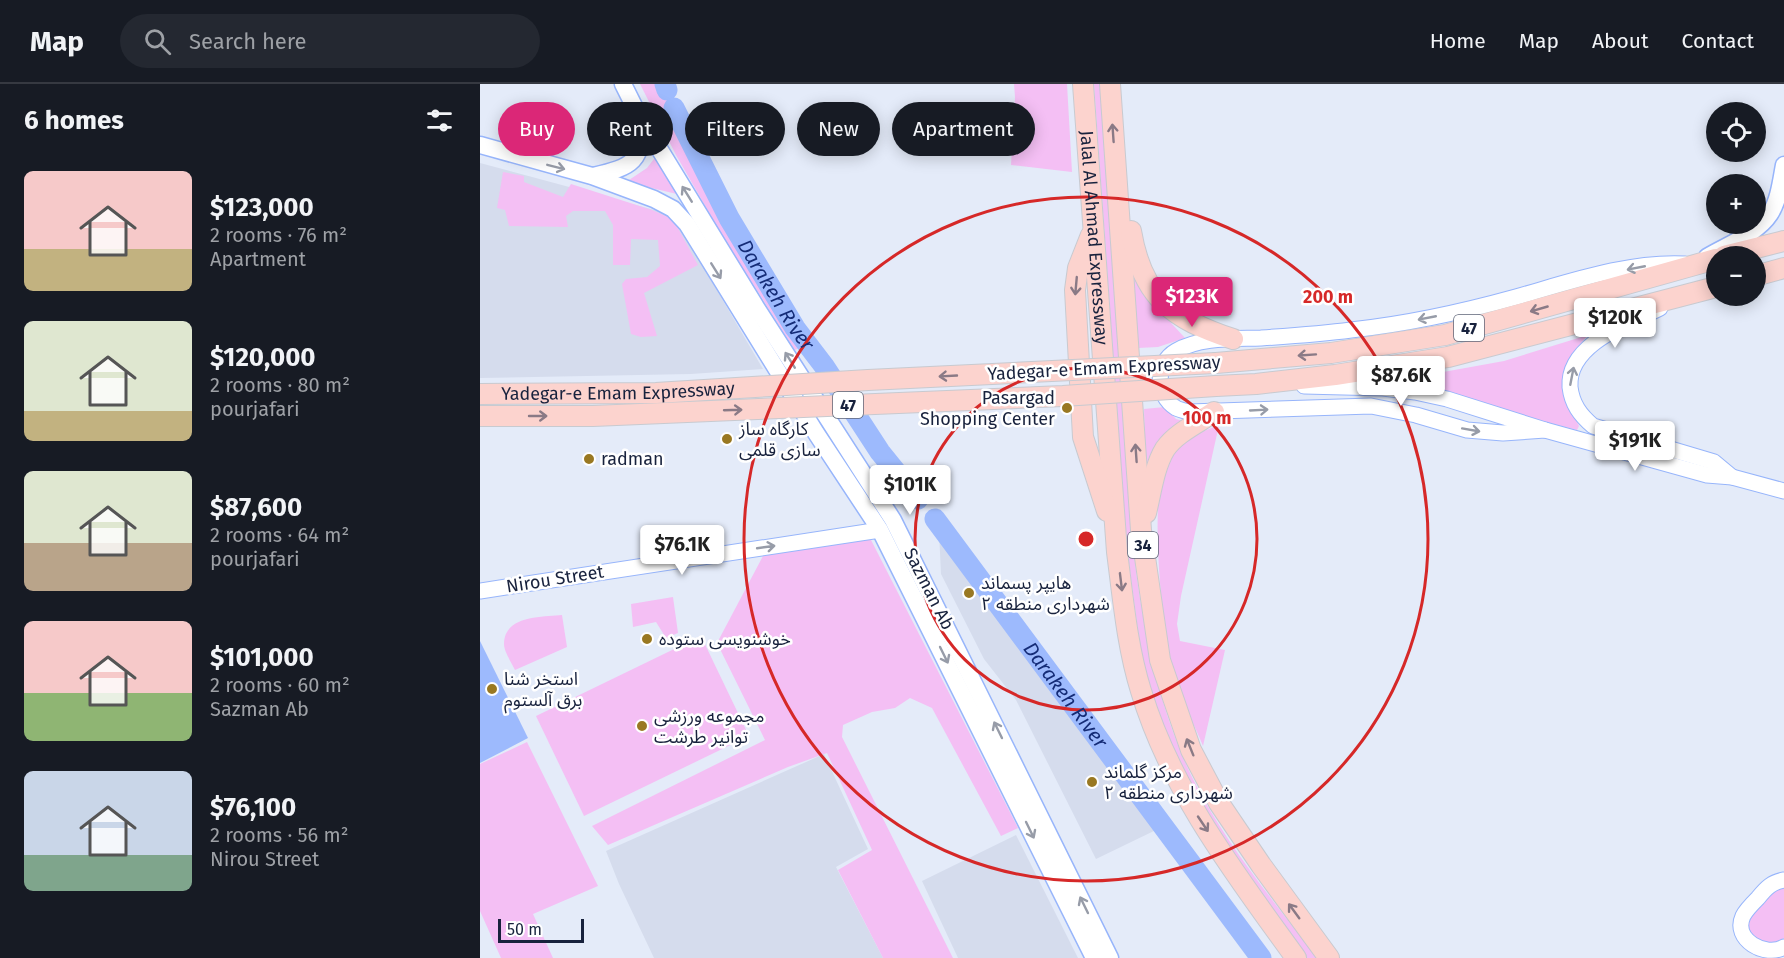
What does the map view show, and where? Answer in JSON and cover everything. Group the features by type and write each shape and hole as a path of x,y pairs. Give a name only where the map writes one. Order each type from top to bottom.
{"highway":[{"name":"Jalal Al Ahmad Expressway","path":"1083,84 1093,230 1078,268 1075,290 1083,437 1116,539 1125,617 1140,691 1168,761 1197,816 1296,958"},
{"name":"Jalal Al Ahmad Expressway","path":"1110,84 1141,530 1160,660 1191,750 1219,803 1329,958"},
{"path":"1115,163 1136,257 1150,287 1182,318 1233,339"},
{"path":"1764,246 1784,241"},
{"name":"Yadegar-e Emam Expressway","path":"480,394 656,393 1216,363 1331,353 1445,335 1706,261"},
{"path":"1766,273 1784,268"},
{"name":"Yadegar-e Emam Expressway","path":"480,416 628,415 1063,396 1256,384 1368,371 1448,357 1706,290"},
{"path":"1141,530 1157,467 1166,449 1187,430 1214,412"}],"main road":[{"name":"Sazman Ab","path":"623,84 632,102"},
{"name":"Sazman Ab","path":"480,145 592,176 654,199 673,209 687,224 838,436 876,492 906,544 1110,958"},
{"path":"592,176 620,170 628,166 635,156"},
{"name":"Sazman Ab","path":"662,156 821,440 880,530 1094,958"},
{"path":"1694,264 1756,228 1781,204 1784,165"},
{"path":"821,440 838,436"}],"street":[{"path":"1545,430 1503,433 1473,431 1416,415 1371,406 1189,412 1176,407 1167,399 1161,386 1160,371 1167,358 1184,348 1203,342 1368,328 1466,310 1578,279 1661,263 1694,264"},
{"path":"1682,297 1589,346 1580,355 1572,372 1570,381 1573,401 1579,413 1593,426 1714,462 1732,477"},
{"path":"1256,384 1383,388 1415,392 1447,399 1545,430 1707,475 1732,477 1784,491"},
{"name":"Nirou Street","path":"480,591 880,530"},
{"path":"1784,869 1778,881 1743,916 1741,924 1744,941 1750,948 1767,956 1781,951 1784,947"}],"shaded area":[{"path":"640,84 660,84 669,102 649,102"},
{"path":"1014,84 1067,84 1072,172 1011,165 1012,156 1035,156 1035,102 1015,102"},
{"path":"1094,84 1102,84 1126,417 1131,531 1146,634 1160,692 1179,748 1191,775 1218,823 1233,847 1317,958 1307,958 1199,809 1160,720 1142,661 1127,548"},
{"path":"673,111 685,137 685,156 694,156 722,215 803,346 795,350 723,237 673,149"},
{"path":"658,156 681,195 626,182 647,168"},
{"path":"480,163 673,215 763,369 691,374 480,378"},
{"path":"503,172 524,176 524,182 563,197 571,184 673,219 698,265 644,293 657,336 641,337 631,334 622,284 626,279 647,277 660,266 658,240 631,239 630,265 613,265 613,225 605,211 573,211 566,216 568,227 509,226 505,210 497,208"},
{"path":"1132,260 1147,297 1185,338 1158,347 1138,348"},
{"path":"1588,335 1570,361 1563,383 1565,400 1579,426 1577,430 1399,384 1399,380 1504,361"},
{"path":"1165,407 1176,419 1190,423 1146,488 1144,409"},
{"path":"1219,425 1181,596 1177,624 1180,641 1225,650 1203,746 1178,688 1168,650 1161,594 1158,501 1161,477 1172,453 1190,438"},
{"path":"939,531 1158,829 1096,859 1016,700 984,659 941,574"},
{"path":"870,538 1018,828 1001,836 932,708 910,698 895,708 872,712 843,725 842,737 953,958 883,958 838,870 872,850 827,753 788,767 608,845 592,826 765,740 717,643 763,556"},
{"path":"673,597 678,633 666,638 656,622 633,627 631,604"},
{"path":"562,615 567,647 515,670 504,647 510,628 526,619"},
{"name":"مجموعه ورزشی توانیر طرشت","path":"701,636 749,736 584,816 536,716"},
{"path":"527,742 598,886 533,914 553,958 501,958 480,911 480,764"},
{"path":"824,754 868,849 836,867 883,958 654,958 606,851"},
{"path":"1016,835 1078,958 958,958 922,881"},
{"path":"1784,888 1784,938 1778,944 1753,943 1746,923 1773,890"}],"water":[{"name":"استخر شنا برق آلستوم","path":"480,641 528,738 480,763"}],"waterway":[{"name":"Darakeh River","path":"665,84 667,90"},
{"name":"Darakeh River","path":"674,108 729,218 795,328 824,366 880,452 918,499"},
{"name":"Darakeh River","path":"935,519 1261,958"}],"place":[{"name":"Pasargad Shopping Center","path":"1067,408"},
{"name":"کارگاه ساز سازی قلمی","path":"727,439"},
{"name":"radman","path":"589,459"},
{"name":"هایپر پسماند شهرداری منطقه ۲","path":"969,593"},
{"name":"خوشنویسی ستوده","path":"647,639"},
{"name":"استخر شنا برق آلستوم","path":"492,689"},
{"name":"مجموعه ورزشی توانیر طرشت","path":"642,726"},
{"name":"مرکز گلماند شهرداری منطقه ۲","path":"1092,782"}]}
